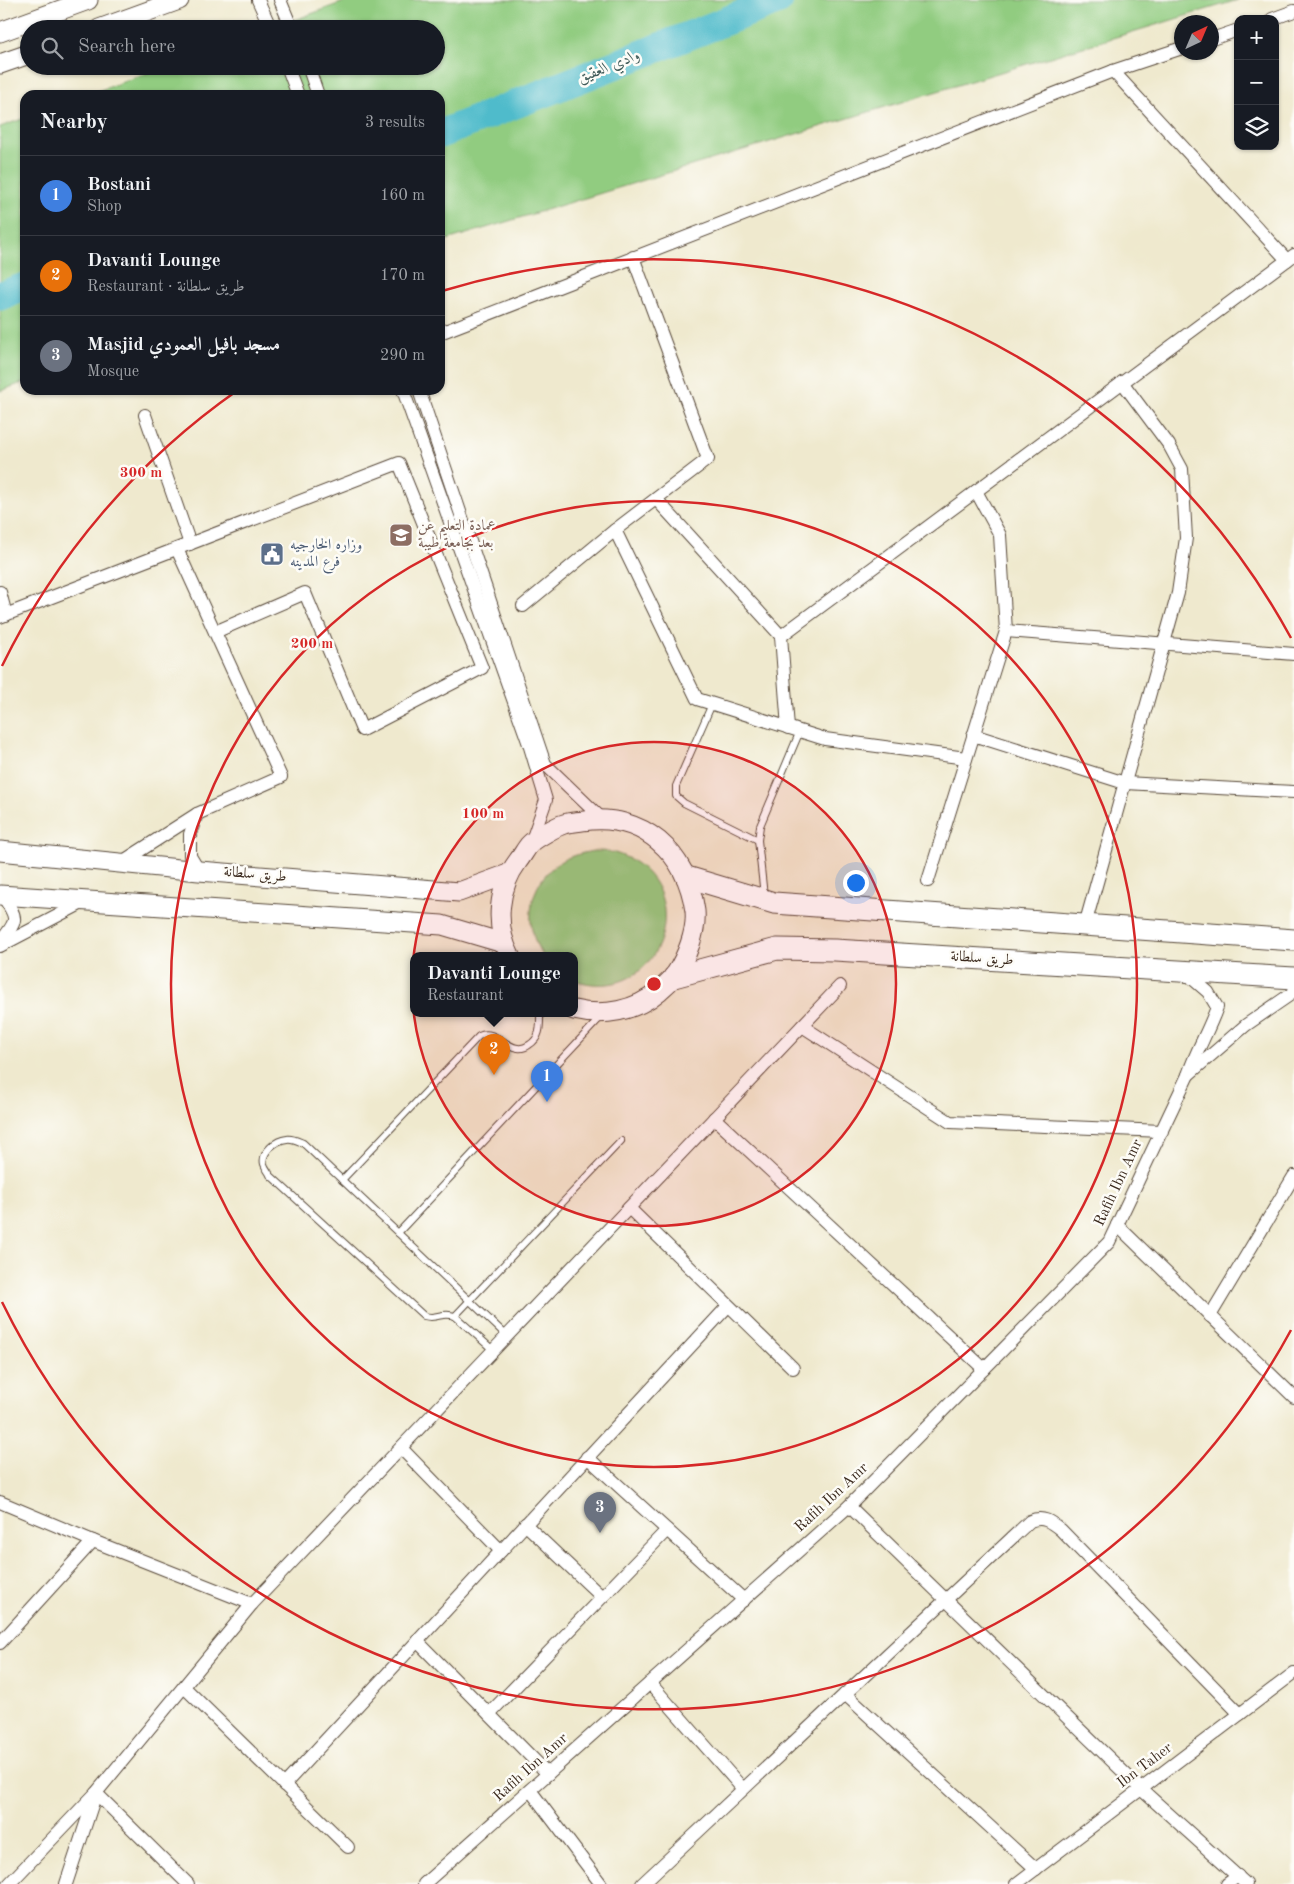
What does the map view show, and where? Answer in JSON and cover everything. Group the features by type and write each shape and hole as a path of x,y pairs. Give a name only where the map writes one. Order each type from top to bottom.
{"main road":[{"path":"33,20 88,0"},
{"path":"124,20 179,0"},
{"path":"0,32 20,25"},
{"path":"0,64 20,57"},
{"path":"507,949 499,906 508,874 530,844 563,824 601,818 628,823 653,836 672,854 687,877 695,913 690,946 674,977 648,1000 618,1012 588,1013 578,1011"},
{"name":"طريق سلطانة","path":"0,851 199,871 459,892 508,874"},
{"path":"687,877 774,903 1294,940"},
{"path":"1,895 442,925 507,949"},
{"name":"طريق سلطانة","path":"674,977 777,949 835,950 1294,978"}],"street":[{"path":"258,0 267,20"},
{"path":"280,0 288,20"},
{"path":"1279,16 1294,11"},
{"path":"1219,36 1234,31"},
{"path":"445,330 1113,71 1174,51"},
{"path":"780,636 1290,257 1113,71"},
{"path":"291,75 296,90"},
{"path":"311,75 316,90"},
{"path":"523,606 616,530 708,459 633,257"},
{"path":"1085,925 1178,594 1186,538 1182,469 1169,445 1122,382"},
{"path":"405,395 530,747 546,800 530,844"},
{"path":"421,395 545,764 601,818"},
{"path":"122,862 197,814 282,777 215,632 184,546 145,415"},
{"path":"0,592 3,616 399,463 482,668 362,730 305,594 215,632"},
{"path":"928,881 1006,631 1000,535 976,491"},
{"path":"656,499 780,636 794,730"},
{"path":"616,530 697,699 825,739 966,758"},
{"path":"1006,631 1294,654"},
{"path":"973,735 1125,783 1294,792"},
{"path":"197,814 190,834 190,856 199,871"},
{"path":"0,942 14,925 14,914 1,895"},
{"path":"0,946 87,901"},
{"name":"Rafih Ibn Amr","path":"425,1884 849,1506 1109,1242 1188,1075 1217,1006 1208,992 1185,972"},
{"path":"9,1884 96,1793 252,1604 840,986"},
{"path":"1188,1075 1246,1025 1294,992"},
{"path":"802,1026 950,1122 1162,1131"},
{"path":"714,1118 984,1369"},
{"path":"1210,1316 1294,1176"},
{"path":"629,1208 793,1368"},
{"path":"1117,1225 1294,1397"},
{"path":"284,1785 728,1306"},
{"path":"401,1448 501,1551"},
{"path":"587,1457 744,1600"},
{"path":"0,1502 252,1604"},
{"path":"849,1506 1237,1881"},
{"path":"642,1884 1030,1521 1037,1518 1045,1518 1061,1530 1240,1714"},
{"path":"525,1524 602,1597"},
{"path":"489,1714 666,1530"},
{"path":"0,1643 93,1541"},
{"path":"417,1641 548,1774"},
{"name":"Ibn Taher","path":"1016,1884 1294,1673"},
{"path":"650,1683 744,1789"},
{"path":"184,1687 348,1847"},
{"path":"845,1694 1036,1869"},
{"path":"530,1790 601,1884"},
{"path":"66,1884 96,1793"},
{"path":"96,1793 188,1884"}],"lane":[{"path":"712,704 676,786 676,796 684,803 758,840"},
{"path":"765,900 758,840 760,826 794,730"},
{"path":"398,1233 604,1013"},
{"path":"342,1180 479,1036 484,1033 493,1034 513,1048 522,1049 537,1037 540,1017"},
{"path":"494,1350 455,1316 448,1314 433,1318 424,1316 270,1175 264,1163 266,1153 278,1142 289,1138 303,1143 507,1336"},
{"path":"455,1316 621,1141"}],"green space":[{"path":"349,0 1238,0 1189,15 1174,15 1174,19 445,240 445,90 101,90 141,75 445,75 445,20 295,20"},
{"path":"20,120 20,384 0,391 0,127"},
{"path":"593,851 615,853 642,867 658,888 664,913 661,938 650,960 631,977 605,984 578,981 578,952 541,952 537,945 531,922 533,898 544,876 553,867 567,858"}],"waterway":[{"name":"وادي العقيق","path":"445,132 779,0"},
{"name":"وادي العقيق","path":"0,296 20,289"}],"place":[{"name":"عمادة التعليم عن بعد بجامعة طيبة","path":"401,535"},
{"name":"وزاره الخارجيه فرع المدينه","path":"272,554"},
{"name":"Davanti Lounge","path":"494,1075"},
{"name":"Bostani","path":"547,1102"},
{"name":"Masjid مسجد بافيل العمودي","path":"600,1533"}]}
